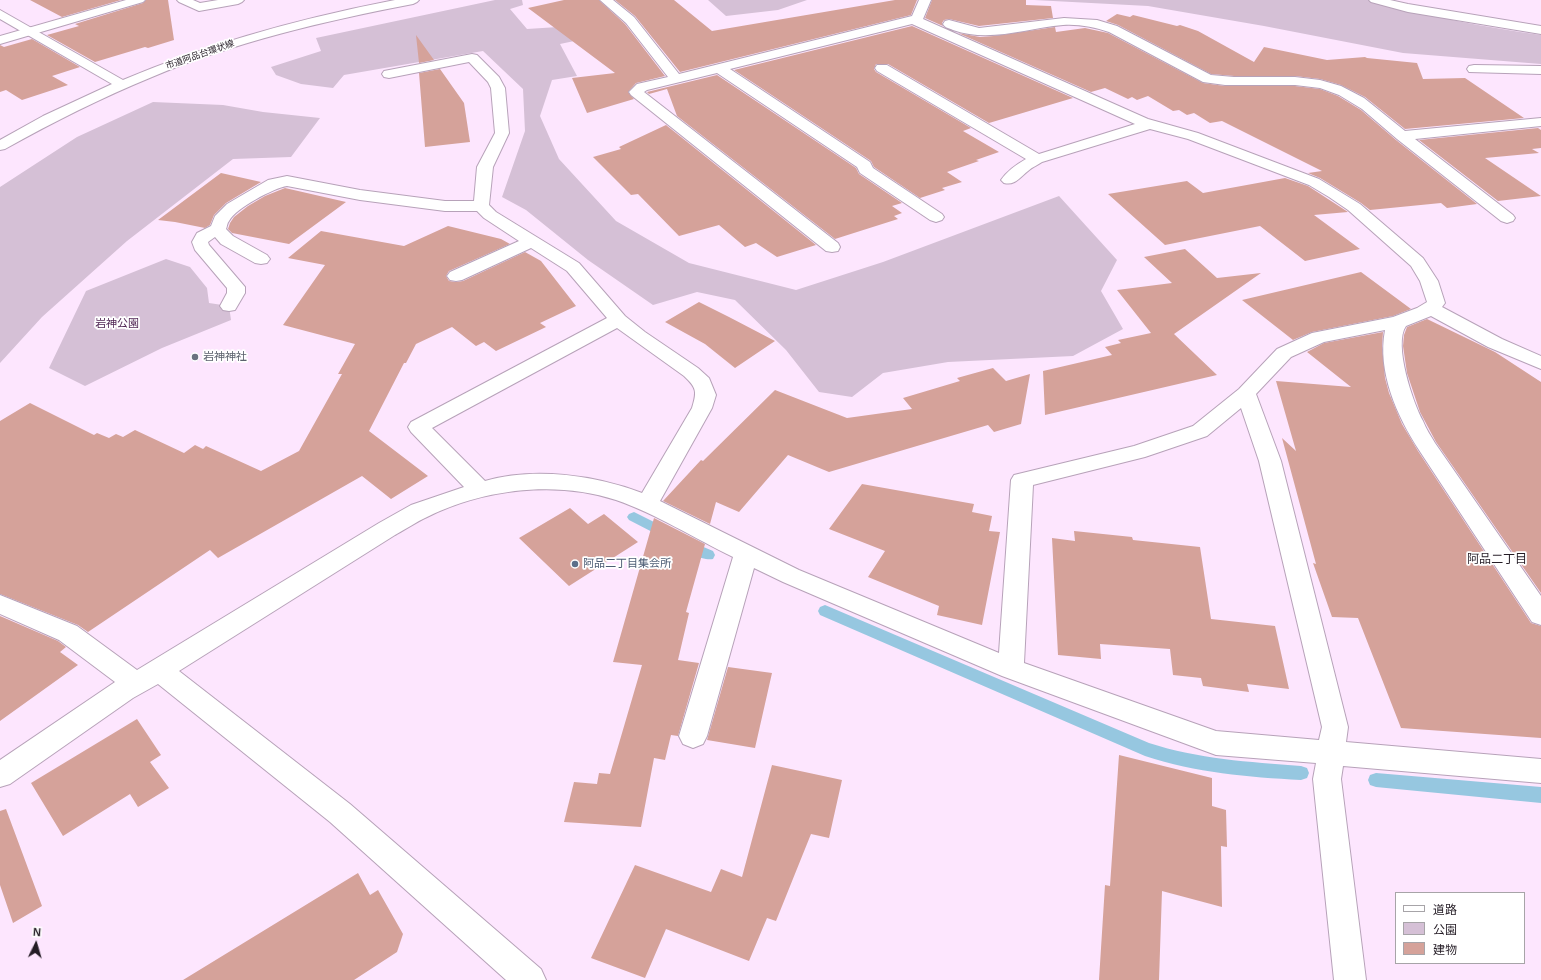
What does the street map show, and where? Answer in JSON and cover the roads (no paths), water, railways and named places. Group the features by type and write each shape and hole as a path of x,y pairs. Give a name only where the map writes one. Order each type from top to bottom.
{"street":[{"path":"0,40 139,0"},
{"path":"183,0 199,7 238,0"},
{"name":"市道阿品台環状線","path":"0,146 56,115 121,84 191,57 275,31 412,0"},
{"path":"606,0 630,20 676,79"},
{"path":"916,18 925,0"},
{"path":"1375,0 1408,8 1541,30"},
{"path":"1389,0 1408,8"},
{"path":"0,14 121,84"},
{"path":"832,247 636,92 642,87 916,18 979,32 1075,20 1099,24 1113,29 1208,79 1225,81 1301,81 1344,92 1359,102 1507,218"},
{"path":"916,18 1150,124 1193,136 1314,182 1335,194 1354,208 1421,266 1435,296 1436,303 1431,309 1399,322 1319,337 1284,353 1246,393 1200,431 1138,452 1022,480 1011,669"},
{"path":"389,74 472,58 496,82 498,88 502,133 485,166 481,206"},
{"path":"719,68 865,165 865,170 936,217"},
{"path":"882,68 1037,159"},
{"path":"1474,69 1541,70"},
{"path":"1402,136 1541,122"},
{"path":"1009,180 1024,166 1037,159 1150,124"},
{"path":"1520,125 1541,137"},
{"path":"261,258 227,240 218,230 221,219 233,207 264,188 274,184 298,182 360,195 445,206 481,206 490,215 577,270 618,320 638,336 691,372 702,382 706,395 702,408 647,504"},
{"path":"219,228 203,237 200,242 201,246 236,287 236,293 229,306"},
{"path":"456,276 532,241"},
{"path":"1431,309 1495,343 1541,364"},
{"path":"480,490 418,427 618,320"},
{"path":"1399,322 1392,330 1391,339 1402,398 1412,421 1426,445 1541,615"},
{"path":"1246,393 1270,461 1335,727 1328,768 1350,980"},
{"path":"0,775 148,676 387,529 419,511 453,498 480,490 523,483 557,482 597,487 622,494 647,504 742,566 791,576 1011,669 1216,743 1328,768 1541,771"},
{"path":"693,736 742,566"},
{"path":"0,604 68,633 148,676 340,813 530,980"}],"waterway":[{"path":"634,517 667,534"},
{"path":"687,545 708,555"},
{"path":"825,611 1145,749 1202,764 1241,769 1301,773"},
{"path":"1376,780 1541,795"}],"place":[{"name":"岩神神社","path":"195,357"},
{"name":"阿品二丁目集会所","path":"575,564"}],"district":[{"name":"阿品二丁目","path":"1497,560"}],"park label":[{"name":"岩神公園","path":"117,324"}]}
